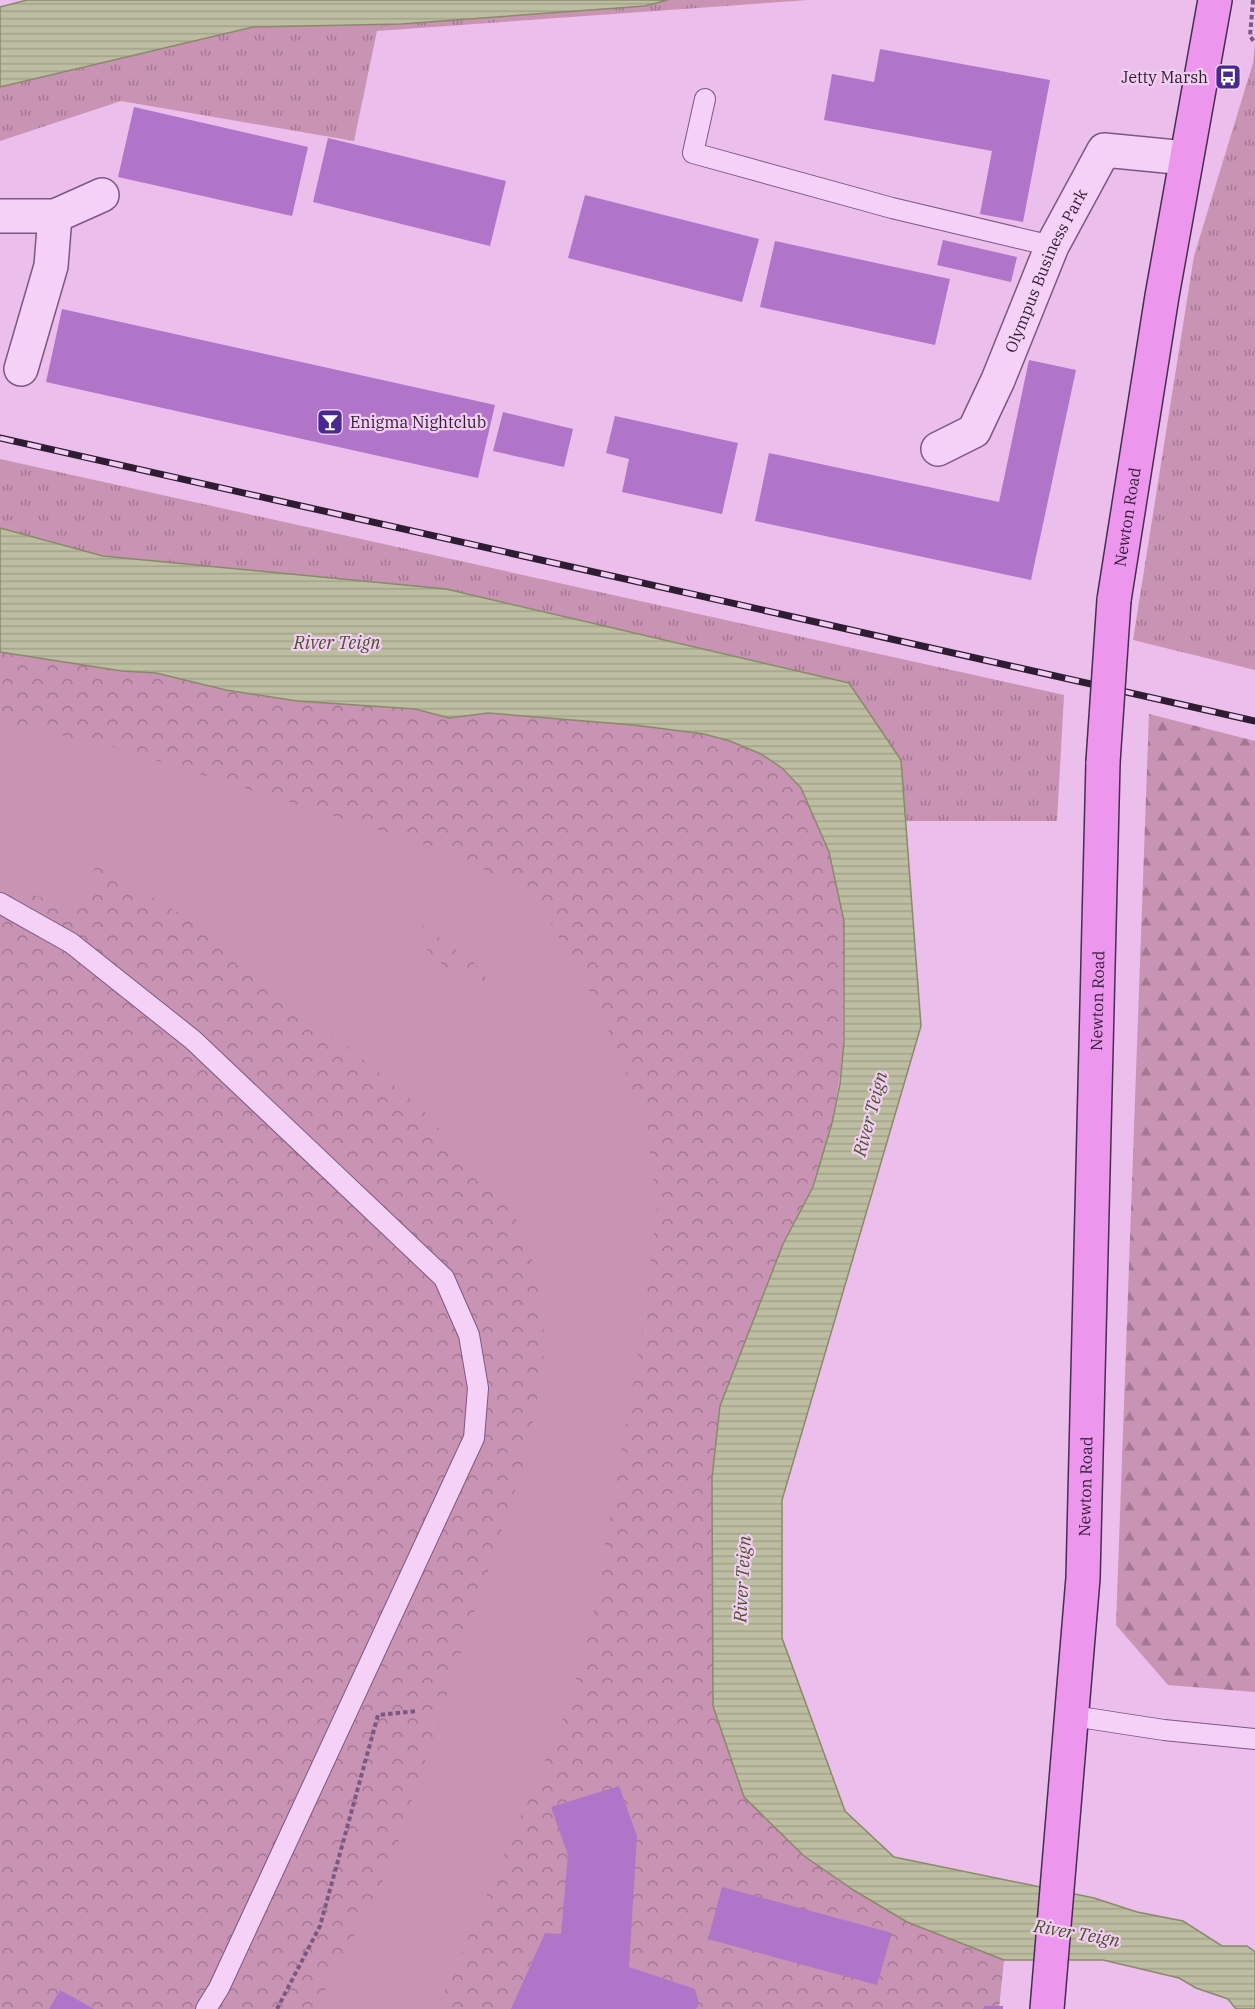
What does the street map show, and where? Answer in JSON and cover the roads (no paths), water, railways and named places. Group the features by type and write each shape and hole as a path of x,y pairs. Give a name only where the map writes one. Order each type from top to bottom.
{"main road":[{"name":"Newton Road","path":"1047,2003 1061,1860 1083,1578 1103,762 1114,600 1186,158 1215,0"}],"street":[{"name":"Olympus Business Park","path":"938,449 974,431 998,380 1052,246 1104,150 1186,158"},
{"path":"0,216 56,216 102,195"},
{"path":"21,369 51,266 56,216"}],"lane":[{"path":"705,99 693,153 892,208 1052,246"},
{"path":"0,903 71,943 193,1040 444,1278 469,1335 478,1388 474,1438 224,1977 206,2009"},
{"path":"1073,1716 1164,1730 1255,1739"}],"water":[{"path":"27,0 668,0 645,6 401,24 253,27 0,87 0,7"},
{"name":"River Teign","path":"0,528 103,556 446,589 849,683 901,760 921,1026 782,1500 782,1638 845,1811 894,1857 1094,1898 1137,1912 1183,1921 1222,1946 1247,1946 1255,1952 1255,2009 1236,2009 1228,1999 1196,1988 1179,1978 1103,1960 1004,1960 907,1922 855,1891 804,1856 744,1797 713,1706 712,1478 720,1406 783,1244 813,1187 832,1123 840,1084 844,1042 844,921 829,852 801,788 782,768 761,754 730,741 704,734 634,725 488,713 449,718 415,709 297,701 226,690 156,673 122,671 0,652"}],"railway":[{"path":"0,438 1255,721"}],"place":[{"name":"Jetty Marsh","path":"1228,77"},
{"name":"Enigma Nightclub","path":"330,422"}]}
